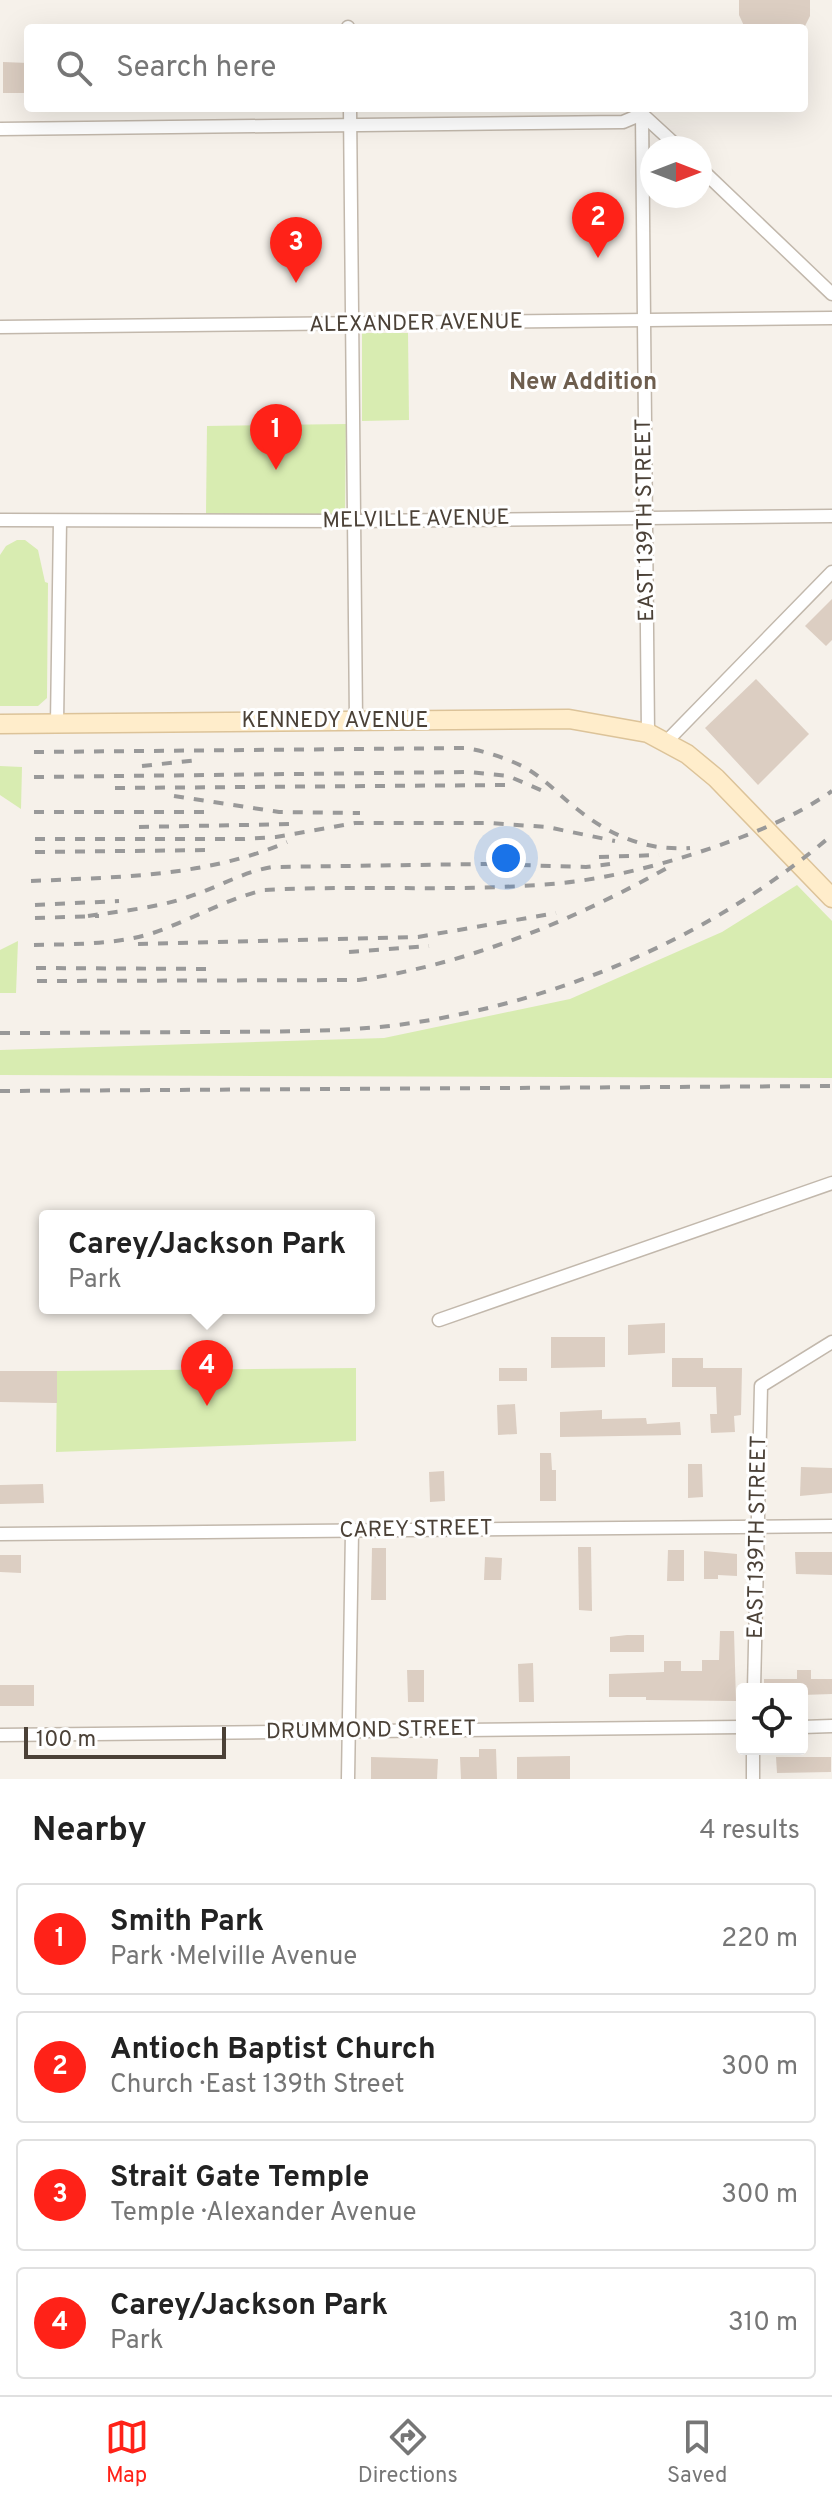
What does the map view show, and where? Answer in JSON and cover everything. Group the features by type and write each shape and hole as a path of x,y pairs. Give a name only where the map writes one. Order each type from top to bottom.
{"main road":[{"name":"KENNEDY AVENUE","path":"0,724 569,719 648,733 687,754 716,778 832,898"}],"street":[{"path":"350,112 356,721"},
{"path":"0,129 623,122 642,114 666,136"},
{"name":"EAST 139TH STREET","path":"642,114 648,733"},
{"path":"712,179 832,294"},
{"name":"ALEXANDER AVENUE","path":"0,327 832,318"},
{"name":"MELVILLE AVENUE","path":"0,520 355,521 832,516"},
{"path":"57,723 60,521"},
{"path":"666,742 832,572"},
{"path":"439,1320 832,1183"},
{"name":"EAST 139TH STREET","path":"754,1683 761,1386 832,1342"},
{"name":"CAREY STREET","path":"0,1534 832,1526"},
{"path":"348,1779 352,1531"},
{"path":"808,1727 832,1726"},
{"name":"DRUMMOND STREET","path":"0,1735 736,1727"},
{"path":"753,1755 753,1779"}],"green space":[{"path":"362,333 408,333 409,420 362,421"},
{"path":"346,424 345,514 206,514 207,426"},
{"path":"17,540 25,540 38,550 45,582 48,583 47,698 38,706 0,706 0,555 6,546"},
{"path":"0,766 22,767 21,809 0,795"},
{"path":"797,885 832,921 832,1078 0,1075 0,1050 384,1038 570,999 722,932"},
{"path":"18,941 16,993 0,993 0,950"},
{"path":"356,1368 356,1441 56,1452 57,1371"}],"building":[{"path":"739,0 810,0 810,16 806,24 743,24 739,15"},
{"path":"3,62 24,63 24,93 3,93"},
{"path":"832,599 832,640 826,646 805,626"},
{"path":"756,679 809,734 758,785 705,728"},
{"path":"665,1323 665,1353 628,1355 628,1325"},
{"path":"551,1337 605,1337 605,1367 551,1368"},
{"path":"672,1358 703,1358 703,1368 742,1368 741,1415 734,1416 735,1432 711,1433 710,1414 717,1414 716,1387 672,1387"},
{"path":"499,1368 527,1368 527,1381 499,1381"},
{"path":"0,1371 57,1371 57,1403 0,1402"},
{"path":"515,1404 517,1434 498,1435 497,1405"},
{"path":"602,1410 602,1419 646,1418 647,1424 680,1422 681,1435 560,1437 560,1412"},
{"path":"540,1453 551,1453 552,1470 556,1470 556,1501 540,1501"},
{"path":"688,1464 702,1464 703,1497 688,1498"},
{"path":"801,1467 832,1468 832,1493 800,1496"},
{"path":"444,1471 445,1501 430,1502 429,1472"},
{"path":"43,1484 44,1503 0,1504 0,1485"},
{"path":"578,1547 591,1547 592,1611 579,1610"},
{"path":"372,1548 386,1548 386,1600 371,1600"},
{"path":"668,1550 684,1550 684,1581 667,1581"},
{"path":"704,1551 737,1554 737,1576 718,1575 718,1579 704,1579"},
{"path":"795,1552 832,1552 832,1575 796,1574"},
{"path":"0,1555 21,1555 21,1573 0,1572"},
{"path":"485,1557 502,1558 501,1580 484,1580"},
{"path":"720,1631 734,1631 736,1701 609,1697 609,1674 664,1672 664,1661 681,1661 681,1671 702,1671 702,1660 719,1660"},
{"path":"644,1635 644,1652 610,1652 610,1637"},
{"path":"533,1663 534,1702 519,1702 518,1664"},
{"path":"407,1670 424,1670 424,1702 408,1702"},
{"path":"797,1670 811,1670 811,1679 832,1679 832,1694 808,1695 808,1683 764,1683 764,1679 797,1679"},
{"path":"0,1685 34,1685 34,1706 0,1706"},
{"path":"479,1749 496,1749 497,1779 461,1779 460,1757 479,1757"},
{"path":"570,1756 570,1779 517,1779 517,1757"},
{"path":"371,1757 438,1759 437,1779 371,1779"},
{"path":"776,1757 831,1757 831,1772 777,1773"}],"railway":[{"path":"34,752 465,748 495,755 524,767 590,819 616,834 659,847 690,848"},
{"path":"142,766 198,760"},
{"path":"34,777 468,772 508,776 543,791"},
{"path":"115,788 505,785"},
{"path":"34,945 94,943 138,937 264,890 515,886 598,878 667,862 734,840 785,818 832,791"},
{"path":"174,796 279,812 360,813"},
{"path":"34,812 214,812"},
{"path":"35,839 243,839 276,837 355,823 489,823 547,827 615,841"},
{"path":"139,827 295,824"},
{"path":"0,1033 344,1030 412,1023 469,1012 581,980 635,958 738,903 787,871 832,835"},
{"path":"31,881 193,869 256,854 287,842"},
{"path":"35,852 215,850"},
{"path":"599,857 659,855"},
{"path":"88,916 176,901 272,867 485,864 586,867 610,864"},
{"path":"37,981 359,980 400,973 479,952 557,923 667,868"},
{"path":"35,905 119,901"},
{"path":"138,944 418,937 556,913"},
{"path":"35,918 99,916"},
{"path":"349,952 429,946"},
{"path":"36,968 212,969"},
{"path":"0,1091 832,1086"}],"place":[{"name":"Antioch Baptist Church","path":"598,258"},
{"name":"Strait Gate Temple","path":"296,283"},
{"name":"Smith Park","path":"276,470"},
{"name":"Carey/Jackson Park","path":"207,1406"}],"district":[{"name":"New Addition","path":"583,383"}]}
